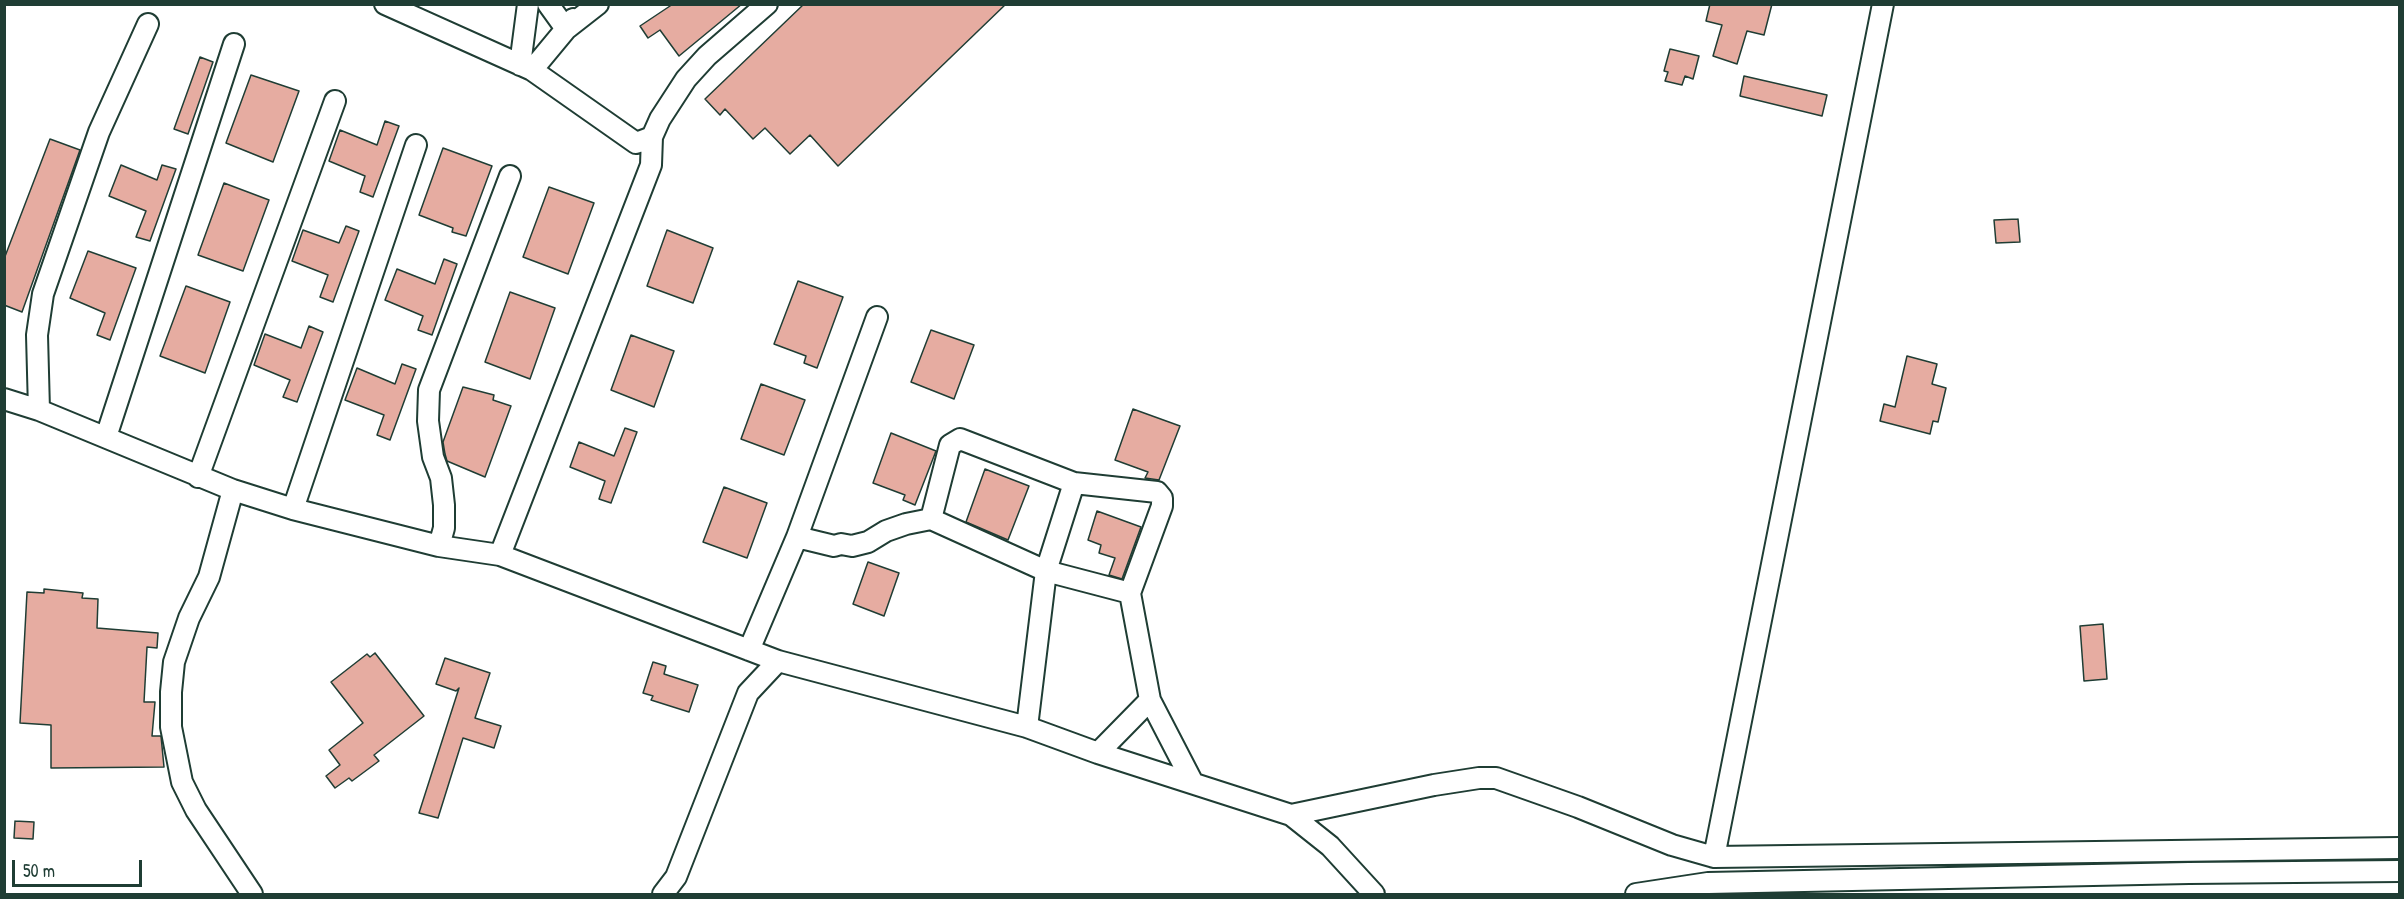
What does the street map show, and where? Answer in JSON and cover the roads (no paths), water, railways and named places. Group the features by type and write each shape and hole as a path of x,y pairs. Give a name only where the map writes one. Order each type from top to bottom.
{"street":[{"path":"385,4 424,12 526,67 644,140 651,165 500,555"},
{"path":"526,67 528,4"},
{"path":"548,4 566,29"},
{"path":"566,29 584,4"},
{"path":"526,67 566,29 598,4"},
{"path":"644,140 686,79 707,56 767,4"},
{"path":"1714,857 1880,6"},
{"path":"39,410 37,335 43,294 99,132 148,24"},
{"path":"106,437 234,44"},
{"path":"198,477 335,101"},
{"path":"293,509 416,145"},
{"path":"439,546 444,528 444,505 441,478 433,457 428,421 429,390 510,176"},
{"path":"749,650 797,537 877,317"},
{"path":"4,399 39,410 233,490 293,509 439,546 500,555 778,661 1027,727 1098,753 1291,815 1330,846 1374,894"},
{"path":"931,519 950,445 960,439 1074,483 1157,492 1162,498 1162,506 1130,593 1150,700 1193,783"},
{"path":"1027,727 1046,571 1074,483"},
{"path":"233,490 209,578 189,618 174,662 171,727 182,782 196,810 252,894"},
{"path":"797,537 834,546 841,544 852,546 868,542 886,531 906,524 931,519 1046,571 1130,593"},
{"path":"663,894 676,877 748,693 778,661"},
{"path":"1098,753 1150,700"},
{"path":"1291,815 1434,785 1479,778 1496,778 1578,807 1672,845 1714,857 2400,848"},
{"path":"1990,886 1991,853"},
{"path":"1964,854 1964,886"},
{"path":"1636,894 1707,889 1990,886 2400,871"}]}
